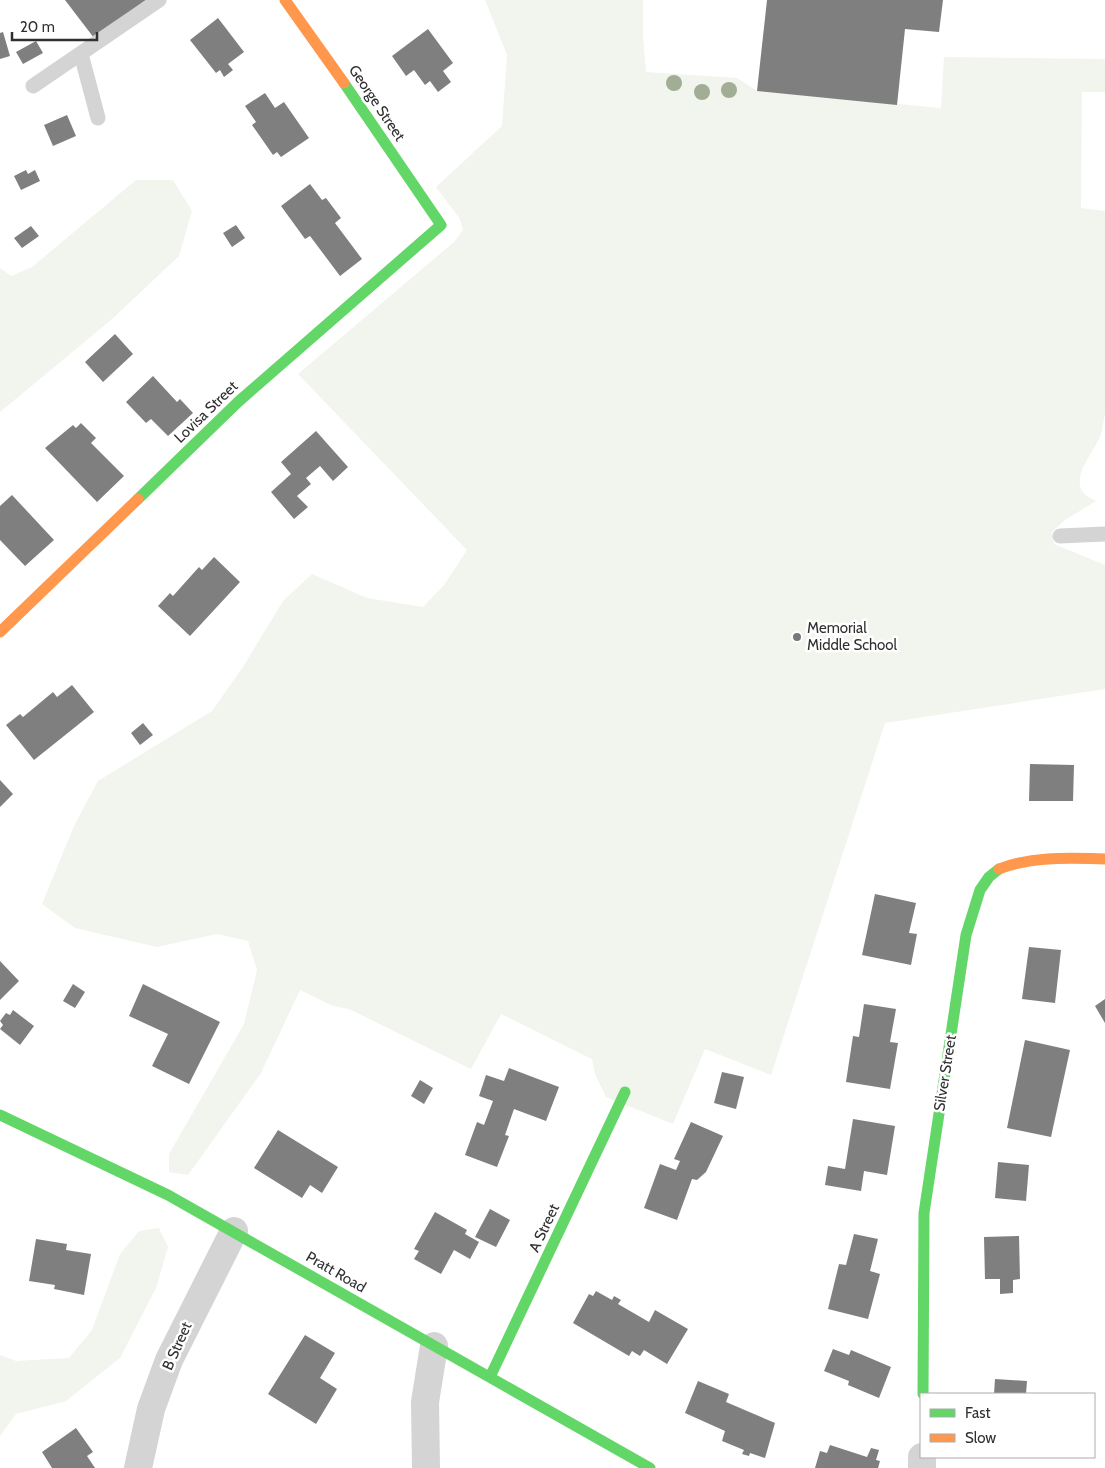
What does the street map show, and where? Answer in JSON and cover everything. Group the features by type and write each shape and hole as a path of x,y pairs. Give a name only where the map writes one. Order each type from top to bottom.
{"street":[{"name":"George Street","path":"285,0 310,32 442,225"},
{"name":"Lovisa Street","path":"0,632 238,402 442,225"},
{"name":"Silver Street","path":"922,1393 924,1213 966,935 972,912 988,878 996,870 1008,864 1052,859 1105,859"},
{"name":"A Street","path":"490,1377 624,1092"},
{"name":"Pratt Road","path":"0,1115 115,1168 234,1232 650,1468"},
{"name":"B Street","path":"138,1468 151,1409 170,1360 234,1232"},
{"path":"426,1468 425,1402 434,1346"}],"lane":[{"path":"33,86 158,0"},
{"path":"81,54 98,118"},
{"path":"1060,536 1105,534"}],"shaded area":[{"name":"Memorial Middle School","path":"485,0 643,0 646,72 737,78 757,91 941,108 944,57 1105,59 1105,92 1082,92 1081,208 1105,211 1105,414 1100,437 1085,463 1080,481 1081,488 1086,495 1096,501 1065,520 1052,532 1054,544 1105,565 1105,689 885,723 771,1075 705,1049 673,1124 606,1097 595,1074 592,1059 501,1014 471,1069 349,1009 333,1006 300,990 261,1073 188,1175 169,1172 169,1154 244,1024 257,970 248,941 217,934 157,947 75,928 42,904 74,826 98,781 212,711 243,667 283,601 312,574 367,598 423,607 444,585 467,550 298,374 454,242 463,230 460,219 436,187 502,126 507,55"},
{"path":"136,180 173,180 192,211 179,256 111,320 0,412 0,268 11,276 32,267"},
{"path":"159,1228 168,1247 156,1288 120,1358 66,1401 16,1414 0,1436 0,1355 16,1361 69,1358 92,1330 120,1254 139,1231"}],"building":[{"path":"65,0 146,0 94,38"},
{"path":"767,0 943,0 939,32 905,29 897,105 757,91"},
{"path":"218,18 244,52 228,64 233,70 224,77 220,70 216,73 190,40"},
{"path":"428,29 453,63 443,71 451,82 438,92 430,81 425,85 414,70 406,76 392,56"},
{"path":"3,32 10,56 0,59 0,33"},
{"path":"36,41 43,53 23,64 16,52"},
{"path":"265,93 275,108 284,102 309,138 281,157 277,152 273,155 252,125 256,122 245,106"},
{"path":"67,115 76,136 53,146 44,125"},
{"path":"26,170 28,174 35,170 40,181 21,190 14,176"},
{"path":"310,184 322,200 326,198 341,218 335,223 362,259 340,276 310,236 305,239 281,206"},
{"path":"236,225 245,238 232,247 223,233"},
{"path":"31,226 39,236 22,248 14,238"},
{"path":"115,334 133,354 103,382 85,362"},
{"path":"153,376 177,402 180,399 193,413 168,436 151,419 146,423 126,402"},
{"path":"81,423 96,438 91,443 124,476 97,502 45,448 73,425 76,428"},
{"path":"316,431 348,467 333,481 320,466 306,478 311,484 297,496 308,507 294,519 271,492 291,474 281,462"},
{"path":"12,495 54,540 25,566 0,540 0,506"},
{"path":"214,557 240,582 190,636 158,606 170,593 173,596 199,567 202,570"},
{"path":"72,685 94,712 34,760 6,725 20,714 23,717 53,692 57,697"},
{"path":"143,723 153,735 140,745 131,733"},
{"path":"1030,764 1074,765 1073,801 1029,801"},
{"path":"0,780 13,794 0,807"},
{"path":"875,894 916,903 909,933 917,934 911,965 862,955"},
{"path":"1029,947 1061,950 1055,1003 1022,999"},
{"path":"0,961 19,981 0,1000"},
{"path":"73,984 85,992 75,1008 63,1001"},
{"path":"143,984 220,1022 189,1084 152,1066 168,1034 129,1016"},
{"path":"1105,999 1105,1023 1095,1006"},
{"path":"864,1004 896,1009 890,1042 898,1043 890,1089 846,1082 853,1036 859,1037"},
{"path":"13,1010 34,1026 20,1045 0,1029 3,1025 0,1021 6,1013 10,1015"},
{"path":"1025,1040 1070,1050 1051,1137 1007,1128"},
{"path":"509,1068 559,1087 546,1121 514,1109 505,1135 509,1136 497,1167 465,1155 477,1122 484,1125 493,1101 479,1096 486,1075 504,1081"},
{"path":"722,1072 744,1077 736,1109 714,1103"},
{"path":"420,1080 433,1088 424,1104 411,1096"},
{"path":"853,1119 895,1126 887,1175 864,1171 861,1191 825,1185 828,1166 845,1169"},
{"path":"691,1122 723,1136 706,1172 697,1180 692,1179 677,1220 644,1208 660,1164 676,1170 680,1161 674,1159"},
{"path":"278,1130 338,1167 322,1193 310,1185 302,1198 254,1168"},
{"path":"998,1162 1029,1165 1026,1201 995,1198"},
{"path":"490,1209 510,1220 496,1247 475,1237"},
{"path":"435,1212 467,1230 465,1234 479,1242 470,1259 454,1250 441,1274 414,1259 419,1251 414,1249"},
{"path":"854,1234 878,1239 870,1271 880,1274 868,1319 828,1309 839,1264 846,1265"},
{"path":"1019,1236 1020,1279 1013,1280 1013,1293 1000,1294 1000,1279 985,1279 984,1237"},
{"path":"36,1239 67,1244 66,1250 91,1254 84,1295 54,1289 55,1285 29,1281"},
{"path":"596,1291 612,1300 614,1296 621,1300 618,1304 649,1322 655,1310 688,1329 667,1364 644,1350 640,1356 632,1351 629,1356 573,1323 589,1294 593,1296"},
{"path":"305,1335 335,1353 320,1378 337,1389 316,1424 268,1394"},
{"path":"833,1349 849,1355 851,1350 891,1367 879,1398 848,1385 849,1381 824,1371"},
{"path":"995,1379 1027,1381 1026,1393 994,1393"},
{"path":"698,1381 729,1394 726,1402 775,1423 765,1458 750,1453 749,1456 742,1454 744,1450 722,1441 725,1431 685,1413"},
{"path":"76,1428 93,1452 87,1456 95,1468 52,1468 42,1452"},
{"path":"830,1445 867,1457 871,1448 879,1450 876,1460 880,1461 878,1468 815,1468 820,1451 827,1453"}],"traffic: fast":[{"path":"138,499 238,402 441,225 344,83"},
{"path":"923,1393 924,1213 966,935 980,890 989,877 999,869"},
{"path":"490,1377 625,1092"},
{"path":"0,1115 168,1195 650,1468"}],"traffic: slow":[{"path":"285,0 344,83"},
{"path":"0,632 138,499"},
{"path":"999,869 1038,860 1064,858 1105,859"}],"place":[{"name":"Memorial Middle School","path":"797,637"}]}
